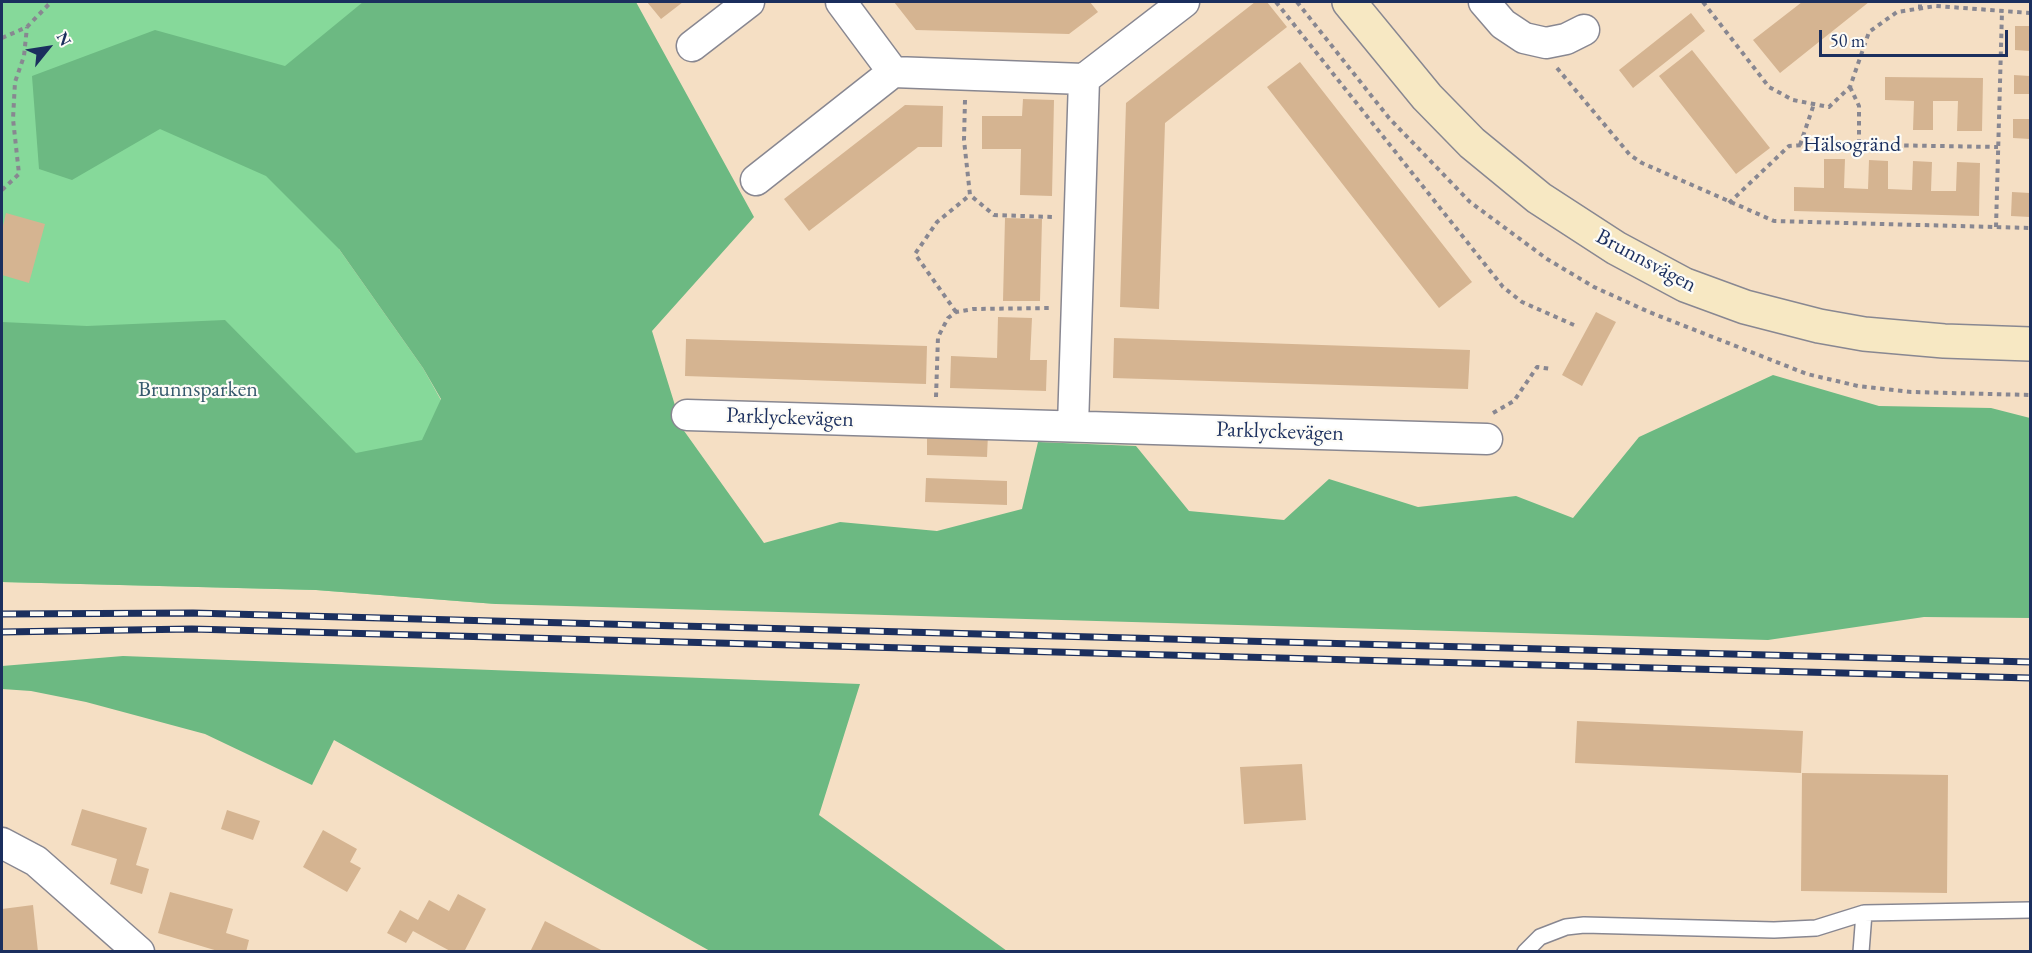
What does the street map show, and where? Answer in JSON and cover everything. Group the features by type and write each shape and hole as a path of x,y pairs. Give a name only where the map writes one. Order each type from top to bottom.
{"street":[{"path":"692,46 749,2"},
{"path":"841,2 893,72"},
{"path":"756,180 893,72 1084,79 1184,2"},
{"name":"Brunnsvägen","path":"1349,2 1426,97 1472,143 1539,198 1616,248 1685,285 1785,318 1864,334 2031,345"},
{"path":"1484,2 1503,24 1524,38 1545,43 1566,39 1584,30"},
{"path":"1073,426 1084,79"},
{"name":"Parklyckevägen","path":"687,415 1480,439"},
{"path":"2,843 36,861 139,951"}],"lane":[{"path":"1525,951 1540,937 1566,927 1584,925 1645,928 1816,928 1864,913 2031,910"},
{"path":"1861,951 1864,913"}],"path":[{"path":"2,38 27,27 51,2"},
{"path":"1276,2 1503,287 1522,302 1574,324"},
{"name":"Hälsogränd","path":"1702,2 1769,87 1793,100 1829,107 1850,87 1869,32 1897,12 1936,6 2031,13"},
{"path":"1920,2 1920,9"},
{"path":"1996,227 2002,11"},
{"path":"2,190 19,174 13,110 15,82 24,57 27,27"},
{"path":"1545,43 1550,58 1630,154 1642,163 1774,222 2031,228"},
{"path":"966,75 964,140 970,195 994,215 1080,218"},
{"path":"1850,87 1859,106 1859,144"},
{"path":"1800,145 1814,104"},
{"name":"Hälsogränd","path":"1729,203 1789,146 1859,144 1998,147"},
{"path":"956,312 915,254 937,222 970,195"},
{"path":"935,422 938,338 942,326 956,312 1001,308 1077,308"},
{"path":"1480,439 1473,426 1480,418 1514,401 1537,367 1551,369"}],"green space":[{"name":"Brunnsparken","path":"2,2 578,2 339,249 423,368 493,493 496,604 316,590 2,582"},
{"path":"363,2 636,2 754,217 652,331 682,428 764,543 840,522 937,531 1022,509 1038,442 1136,446 1189,511 1284,520 1329,479 1418,507 1516,496 1573,518 1639,437 1773,375 1879,406 1991,408 2030,418 2030,618 1924,617 1768,640 496,604 316,590 2,582 2,322 87,326 225,320 356,453 422,440 441,399 423,368 339,249 266,176 160,129 72,180 39,169 32,76 155,30 285,66"},
{"path":"123,656 860,684 819,815 1007,951 710,951 334,740 312,785 205,734 86,702 31,691 2,689 2,666"}],"building":[{"path":"647,2 683,2 661,19"},
{"path":"894,2 1090,2 1098,12 1069,34 916,30"},
{"path":"1255,2 1267,2 1287,27 1165,123 1159,309 1120,307 1126,103"},
{"path":"1802,2 1869,2 1780,73 1753,40"},
{"path":"1691,13 1705,31 1633,88 1619,70"},
{"path":"2015,26 2030,26 2030,51 2015,50"},
{"path":"1692,50 1770,148 1736,174 1659,76"},
{"path":"1300,62 1472,282 1439,308 1267,87"},
{"path":"2014,75 2030,76 2030,94 2014,94"},
{"path":"1885,77 1983,78 1982,131 1957,131 1958,101 1933,101 1933,130 1913,130 1914,101 1885,100"},
{"path":"1023,99 1054,100 1052,196 1020,195 1021,149 982,149 982,116 1022,116"},
{"path":"905,105 943,106 942,147 918,147 809,231 784,199"},
{"path":"2013,119 2030,119 2030,139 2013,138"},
{"path":"1824,159 1845,159 1844,188 1868,189 1869,160 1888,161 1888,189 1912,190 1913,161 1932,162 1931,191 1956,191 1957,162 1980,163 1979,216 1794,211 1794,187 1824,188"},
{"path":"2012,192 2030,193 2030,217 2011,216"},
{"path":"6,213 45,224 29,283 2,275 2,230"},
{"path":"1005,218 1042,219 1040,301 1003,301"},
{"path":"1596,312 1616,322 1582,386 1562,375"},
{"path":"998,317 1032,318 1030,360 1047,360 1046,391 950,388 951,356 997,358"},
{"path":"1114,338 1470,350 1468,389 1113,378"},
{"path":"686,339 927,346 926,384 685,376"},
{"path":"927,433 988,434 987,457 927,455"},
{"path":"926,478 1007,481 1007,505 925,502"},
{"path":"1577,721 1803,731 1801,773 1575,763"},
{"path":"1302,764 1306,820 1244,824 1240,767"},
{"path":"1802,773 1948,775 1947,893 1801,891"},
{"path":"82,809 147,828 136,865 149,869 142,894 110,884 117,859 71,845"},
{"path":"227,810 260,821 253,840 221,829"},
{"path":"323,830 357,849 350,862 361,868 347,892 303,867"},
{"path":"170,892 233,909 226,933 249,940 246,952 221,952 158,933"},
{"path":"458,894 486,909 464,952 452,952 413,931 406,943 387,933 400,910 418,920 429,900 449,911"},
{"path":"33,905 38,952 2,952 2,909"},
{"path":"545,921 605,952 530,952"}],"railway":[{"path":"2,614 193,613 2030,662"},
{"path":"2,632 192,629 2030,678"}]}
